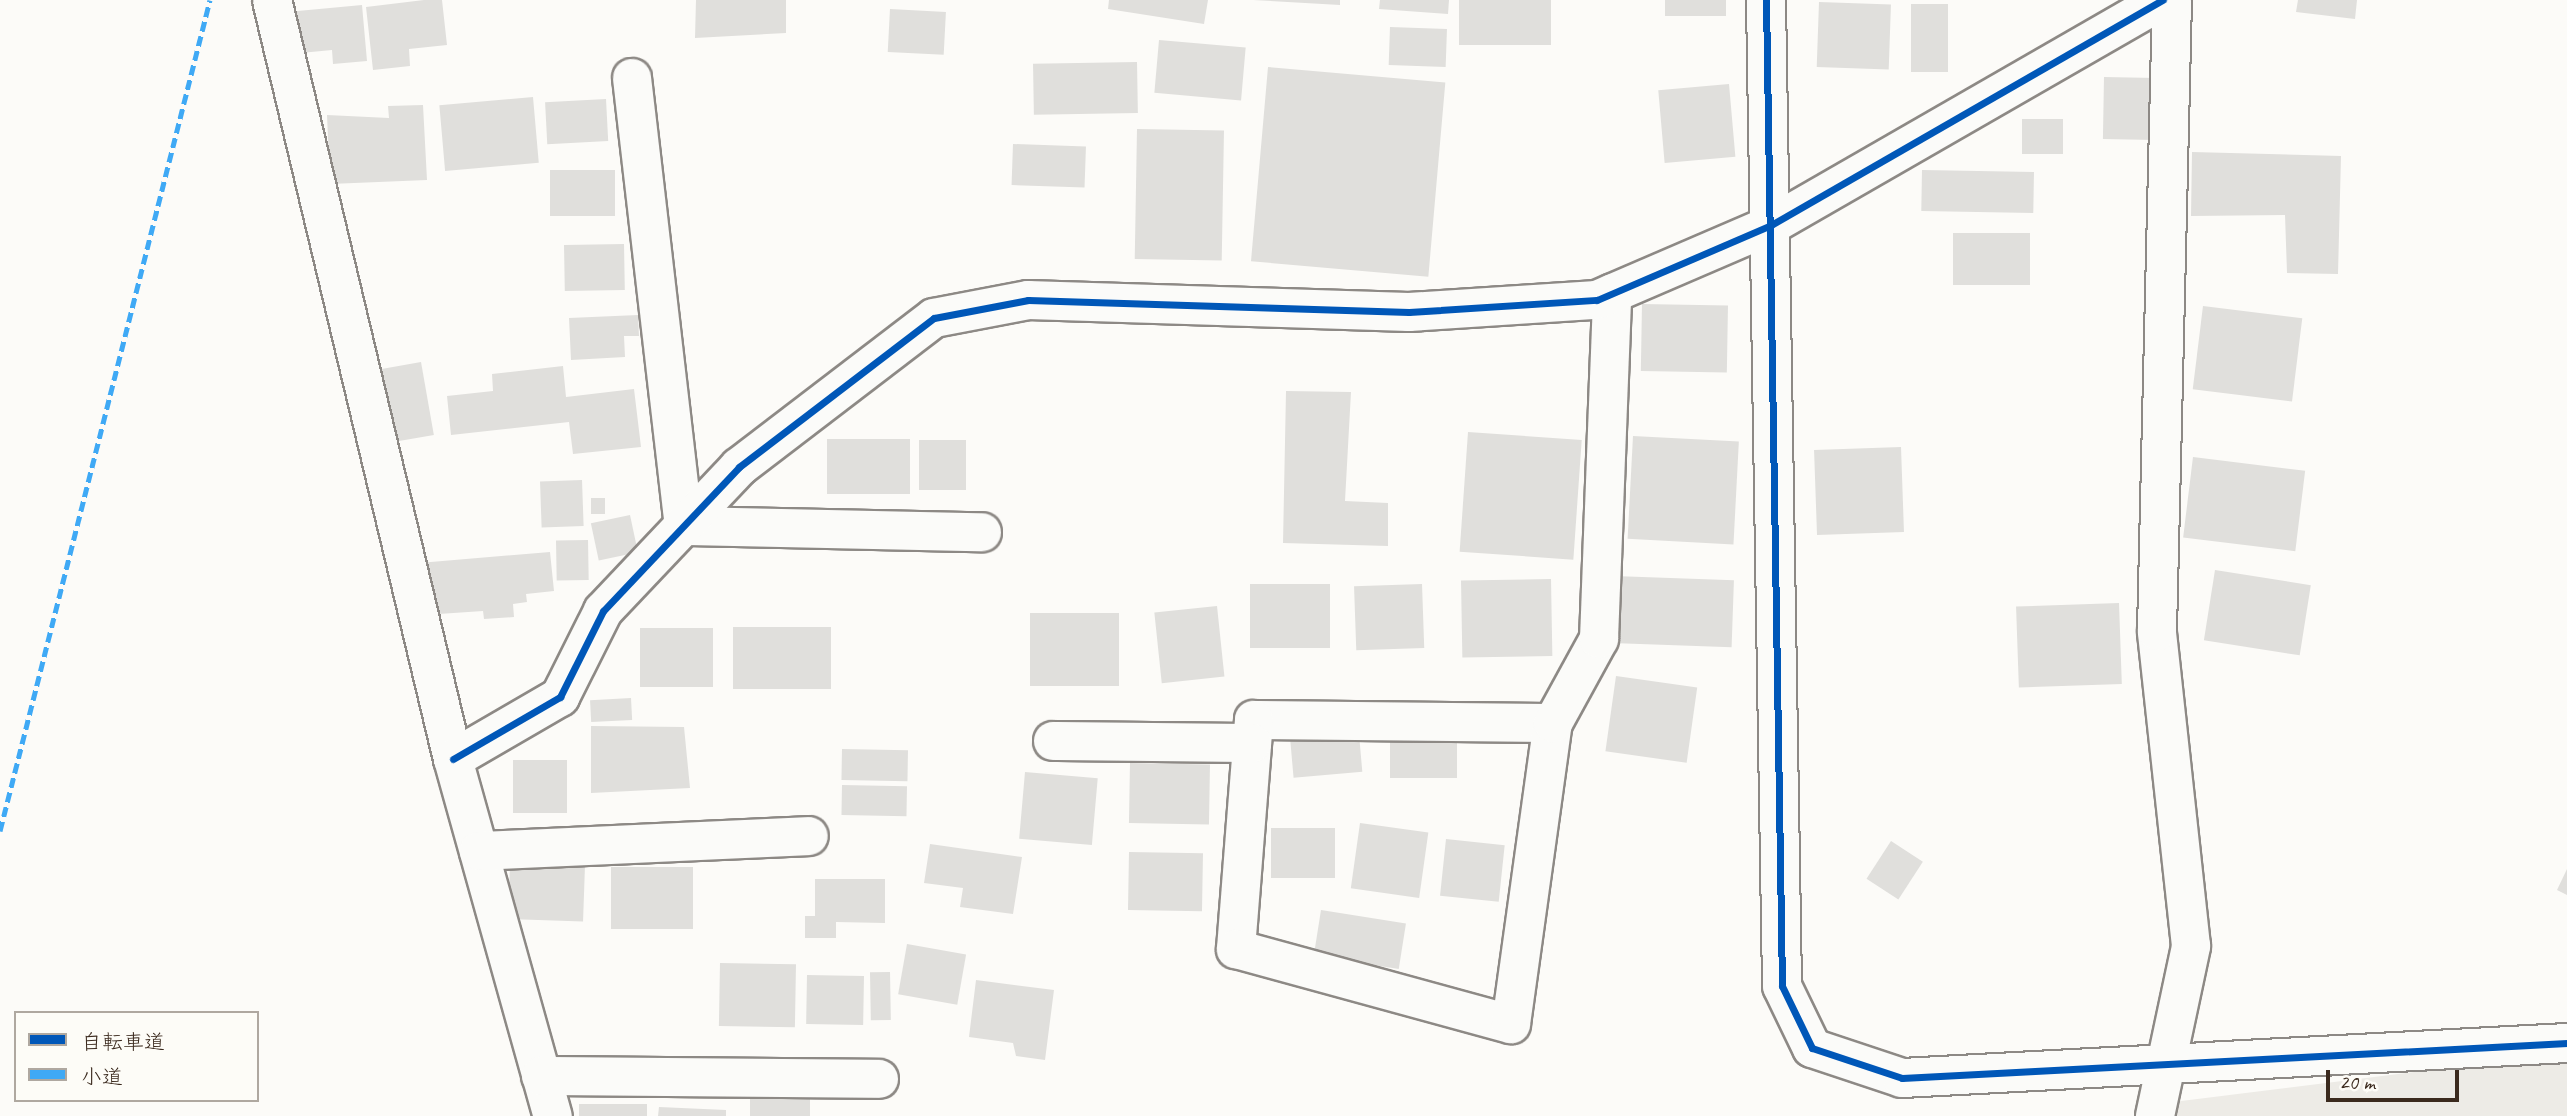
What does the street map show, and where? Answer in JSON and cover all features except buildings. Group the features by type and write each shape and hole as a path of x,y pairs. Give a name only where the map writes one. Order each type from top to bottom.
{"street":[{"path":"272,0 453,759 552,1116"},
{"path":"1766,0 1782,986 1812,1048 1902,1078 2165,1068 2567,1044"},
{"path":"453,759 560,697 603,611 739,467 934,318 1028,300 1409,312 1597,300 1771,225 2163,0"},
{"path":"2155,1116 2191,946 2157,631 2172,0"},
{"path":"632,78 684,526"},
{"path":"1553,723 1254,720 1236,949 1511,1024 1553,723 1599,639 1612,293"},
{"path":"684,526 982,532"},
{"path":"1054,741 1252,743"},
{"path":"478,851 809,836"},
{"path":"541,1076 878,1079"}],"shaded area":[{"path":"2567,1053 2567,1116 2163,1116 2165,1103"}],"marked path":[{"path":"0,831 210,0"}],"cycle path":[{"path":"1766,0 1782,986 1812,1048 1902,1078 2567,1043"},
{"path":"453,759 560,697 603,611 739,467 934,318 1028,300 1409,312 1597,300 1771,225 2163,0"}]}
